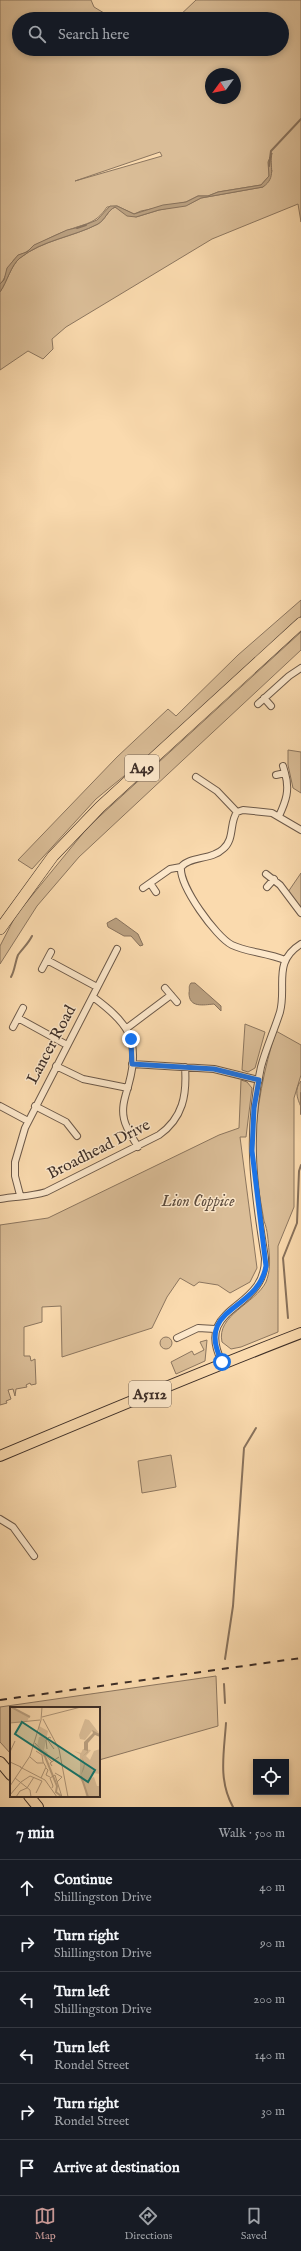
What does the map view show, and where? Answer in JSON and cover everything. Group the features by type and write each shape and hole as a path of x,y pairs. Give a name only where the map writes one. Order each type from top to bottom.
{"highway":[{"name":"A49","path":"0,929 53,856 100,807 301,623"}],"main road":[{"name":"A5112","path":"0,1456 76,1426 222,1362 301,1333"},
{"path":"0,1762 10,1774"},
{"path":"30,1797 38,1807"}],"street":[{"path":"258,704 289,676 301,668"},
{"path":"264,698 270,706"},
{"path":"279,816 288,794 288,786 283,766"},
{"path":"276,775 285,773"},
{"path":"196,777 217,791 237,812"},
{"path":"143,888 170,869 181,867 185,863 215,855 224,848 230,840 234,819 237,812 243,810 272,813 301,830"},
{"path":"181,867 184,884 190,897 225,941 236,947 266,953 285,960"},
{"path":"266,874 274,879 301,912"},
{"path":"266,887 274,879"},
{"path":"150,883 156,892"},
{"path":"222,1362 216,1348 215,1329 223,1318 252,1293 262,1279 264,1273 266,1258 256,1198 252,1151 254,1108 267,1047 280,1013 285,960 292,950 301,944"},
{"name":"Lancer Road","path":"20,1195 15,1176 15,1162 20,1140 35,1106 117,949"},
{"path":"42,969 51,952"},
{"path":"47,960 97,987"},
{"path":"165,988 177,1002"},
{"path":"127,1028 171,995"},
{"path":"93,997 119,1017 127,1028 131,1039 132,1064 124,1102 124,1120 138,1147"},
{"path":"13,1027 23,1008"},
{"path":"18,1018 67,1045"},
{"path":"132,1064 214,1069 259,1080"},
{"path":"56,1066 83,1078 128,1088"},
{"name":"Broadhead Drive","path":"0,1199 20,1195 29,1197 46,1192 138,1147 167,1129 178,1116 185,1096 185,1067"},
{"path":"0,1106 28,1121"},
{"name":"Lancer Road","path":"35,1106 66,1122 77,1136"},
{"path":"177,1338 198,1328 215,1329"},
{"path":"171,1333 177,1338"},
{"path":"177,1338 177,1345"},
{"path":"0,1519 13,1526 34,1556"}],"green space":[{"path":"0,0 91,0 94,7 102,12 12,12 12,56 289,56 289,12 183,12 196,0 301,0 301,222 298,204 212,239 66,327 52,339 53,349 43,359 28,351 0,370 0,292 14,265 20,258 38,247 98,224 115,207 136,217 159,210 189,204 201,198 263,187 272,171 270,165 269,176 261,185 218,192 208,196 198,196 186,202 141,211 134,214 117,206 107,207 103,213 89,223 56,235 19,255 14,259 0,284","holes":["160,152 162,156 75,181"]},
{"path":"301,600 301,616 152,753 96,799 32,869 18,860 117,757 168,709 176,716 238,655"},
{"path":"301,632 301,650 79,857 37,906 0,964 0,946 16,915 88,827"},
{"path":"288,750 301,752 301,793 293,788 288,765"},
{"path":"301,873 301,910 288,892"},
{"path":"245,1024 265,1032 255,1068 248,1072 242,1070"},
{"path":"276,1031 301,1045 301,1075 294,1098 294,1207 278,1246 278,1332 241,1347 231,1349 222,1342 222,1333 225,1324 230,1317 261,1290 266,1282 269,1271 270,1259 268,1236 258,1184 255,1148 261,1089"},
{"name":"Lion Coppice","path":"241,1080 247,1082 252,1088 246,1137 240,1137 257,1268 250,1282 230,1293 218,1285 199,1282 194,1286 180,1278 167,1297 152,1328 62,1357 61,1306 42,1307 42,1322 24,1327 24,1356 30,1356 31,1361 35,1359 36,1384 31,1385 30,1383 26,1385 27,1387 16,1389 15,1396 13,1389 8,1390 11,1399 6,1401 7,1403 0,1405 0,1225 48,1218 219,1135 239,1128"},
{"path":"301,1081 301,1107 297,1097 297,1087"},
{"path":"166,1337 170,1339 172,1343 170,1347 166,1349 162,1347 160,1343 162,1339"},
{"path":"207,1340 205,1361 176,1374 171,1362 192,1351 194,1355 204,1350 200,1342"},
{"path":"171,1455 176,1487 142,1493 138,1461"},
{"path":"216,1676 218,1726 100,1760 100,1707 10,1707 10,1753 0,1742 0,1707"}],"shaded area":[{"path":"272,153 271,176 263,187 201,198 186,206 159,210 136,217 127,216 115,207 98,224 38,247 20,258 14,265 0,292 0,284 4,280 7,268 18,255 27,252 34,245 67,230 80,227 97,220 110,206 117,206 134,214 163,205 186,202 198,196 208,196 218,192 261,185 269,176 268,162"},
{"path":"116,918 138,934 143,945 140,946 131,936 124,936 108,927 107,923"},
{"path":"191,983 195,983 221,1006 221,1011 214,1004 197,1004 191,1001 189,987"}],"waterway":[{"path":"269,166 271,151 301,119"},
{"path":"77,228 86,225"},
{"path":"11,977 18,955 32,936"},
{"path":"301,1093 301,1114"},
{"path":"288,1318 283,1258 297,1223 299,1171 301,1165"},
{"path":"225,1659 233,1606 244,1448 256,1428"},
{"path":"224,1684 225,1703"},
{"path":"226,1723 223,1766 225,1787 233,1807"}],"railway":[{"path":"0,1700 301,1658"}],"route":[{"path":"131,1039 132,1064 214,1069 259,1080 254,1108 252,1162 266,1266 258,1287 230,1311 218,1323 215,1329 214,1334 216,1348 222,1362"}]}
